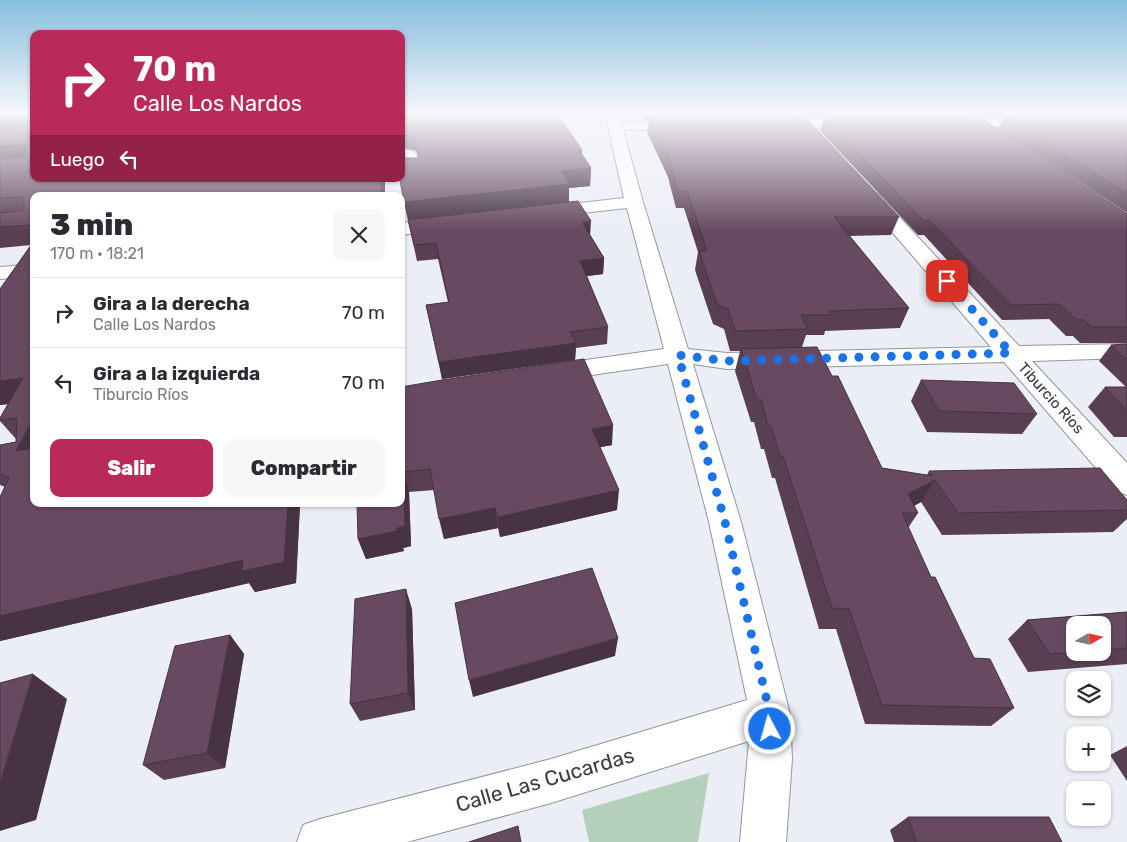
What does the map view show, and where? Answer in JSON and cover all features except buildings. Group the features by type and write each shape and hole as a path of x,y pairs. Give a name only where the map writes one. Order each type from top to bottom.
{"street":[{"path":"622,152 634,202 725,522 770,714 770,758 763,842"},
{"path":"405,153 410,155 412,171"},
{"name":"Tiburcio Ríos","path":"858,183 1127,483"},
{"path":"527,214 634,202"},
{"path":"405,229 459,222"},
{"path":"1,275 30,271"},
{"path":"529,376 678,355 727,361 1127,351"},
{"name":"Calle Las Cucardas","path":"320,842 551,781 770,714"}],"green space":[{"path":"709,773 698,842 589,842 582,810"}],"route":[{"path":"770,729 770,714 725,522 678,355 727,361 1011,353 947,281"}]}
